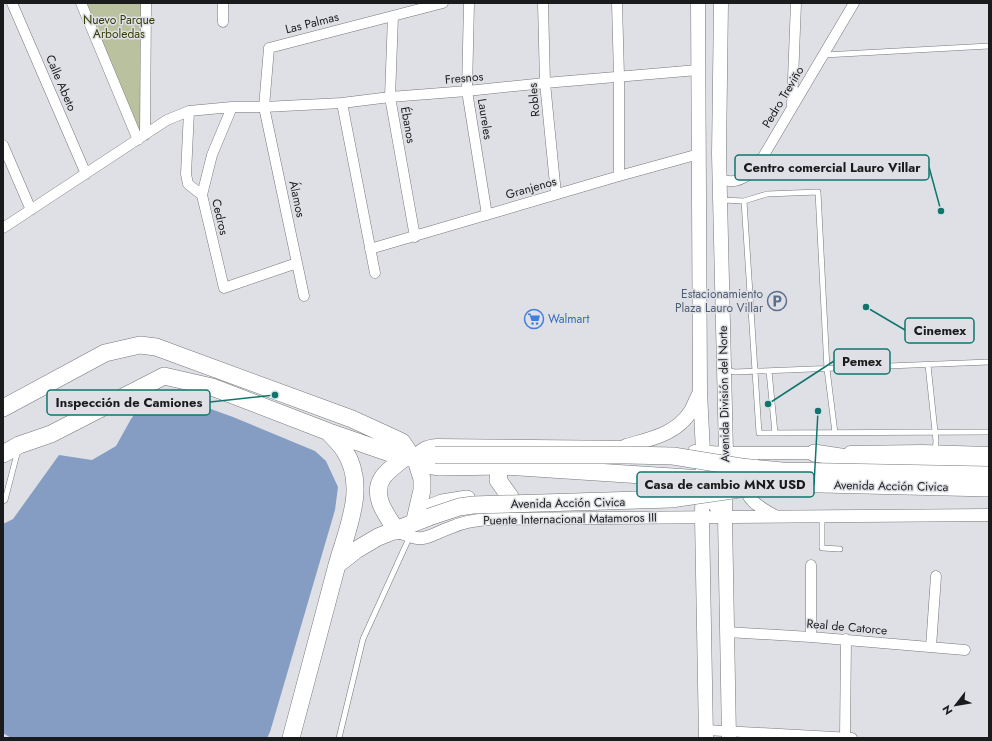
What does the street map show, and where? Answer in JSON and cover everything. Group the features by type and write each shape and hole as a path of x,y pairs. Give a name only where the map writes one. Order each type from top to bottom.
{"highway":[{"path":"3,408 105,353 140,345 156,347 326,411 352,419 402,442 422,479 422,490 413,525"},
{"path":"3,454 19,445 51,434 164,376 185,363 196,361"},
{"path":"164,376 212,387 329,432 410,457 427,465 440,467 503,466 702,486 725,517"},
{"path":"291,738 352,513 356,492 355,476 344,450 329,432"},
{"path":"413,525 442,504 463,499 702,486 726,453"},
{"path":"814,453 860,460 915,465 989,466"},
{"name":"Avenida Acción Civica","path":"410,457 435,455 666,456 741,467 782,471 989,475"},
{"path":"410,457 383,477 379,485 378,494 383,509 413,525"},
{"path":"503,466 499,470 498,480 510,497"},
{"name":"Avenida Acción Civica","path":"413,525 459,507 473,505 670,499 780,483 989,488"},
{"name":"Puente Internacional Matamoros III","path":"337,565 356,550 372,541 413,525"}],"main road":[{"name":"Avenida División del Norte","path":"698,3 700,392 706,734"},
{"name":"Avenida División del Norte","path":"721,3 719,179 726,453 725,517 729,735"},
{"path":"699,200 720,200"},
{"path":"626,446 660,436 678,426 691,411 700,392"}],"street":[{"path":"3,6 11,3"},
{"name":"Calle Abeto","path":"11,3 86,174"},
{"path":"81,3 141,137"},
{"path":"141,137 146,3"},
{"path":"223,3 223,22"},
{"name":"Las Palmas","path":"264,107 269,48 443,3"},
{"name":"Laureles","path":"469,3 467,91 487,215"},
{"name":"Robles","path":"543,3 545,83 556,194"},
{"path":"617,3 619,176"},
{"path":"792,106 796,3"},
{"name":"Pedro Treviño","path":"719,179 737,182 754,172 854,3"},
{"name":"Ébanos","path":"393,16 390,97 415,237"},
{"name":"Fresnos","path":"3,228 167,120 189,111 232,107 342,103 390,97 698,70"},
{"path":"342,103 375,274"},
{"name":"Cedros","path":"232,107 212,156 202,194 224,288 297,263"},
{"name":"Álamos","path":"264,107 304,296"},
{"path":"189,111 186,174 188,184 202,194"},
{"path":"3,145 30,210"},
{"name":"Granjenos","path":"370,249 415,237 556,194 699,154"},
{"path":"410,457 420,449 437,444 626,446 726,453 922,451 989,452"},
{"path":"771,452 760,457 751,465 746,476 745,486 747,494 754,503 777,516"},
{"path":"725,517 989,515"},
{"name":"Puente Internacional Matamoros III","path":"413,525 427,538 451,527 488,519 725,517"},
{"path":"811,637 812,565"},
{"path":"931,647 936,576"},
{"name":"Real de Catorce","path":"727,632 846,639 965,650"},
{"path":"845,738 846,639"},
{"path":"706,734 852,738"}],"lane":[{"path":"824,55 989,46"},
{"path":"720,200 744,201 767,194 818,192 827,369 835,433"},
{"path":"744,201 759,433 989,432"},
{"path":"724,358 730,371 735,372 989,362"},
{"path":"928,365 935,432 935,452"},
{"path":"770,371 776,433"},
{"path":"724,384 730,375 735,372"},
{"path":"3,501 5,500 19,445"},
{"path":"822,516 822,548 840,549"},
{"path":"339,738 363,639 413,525"}],"green space":[{"name":"Nuevo Parque Arboledas","path":"83,3 146,3 143,127 137,131"}],"water":[{"path":"159,395 183,399 233,417 315,451 326,461 338,487 335,510 270,732 267,738 11,738 3,733 3,524 13,519 59,455 92,460 116,446 140,406"}],"place":[{"name":"Centro comercial Lauro Villar","path":"941,211"},
{"name":"Estacionamiento Plaza Lauro Villar","path":"777,301"},
{"name":"Cinemex","path":"866,307"},
{"name":"Walmart","path":"534,319"},
{"name":"Inspección de Camiones","path":"275,395"},
{"name":"Pemex","path":"768,404"},
{"name":"Casa de cambio MNX USD","path":"818,411"}]}
